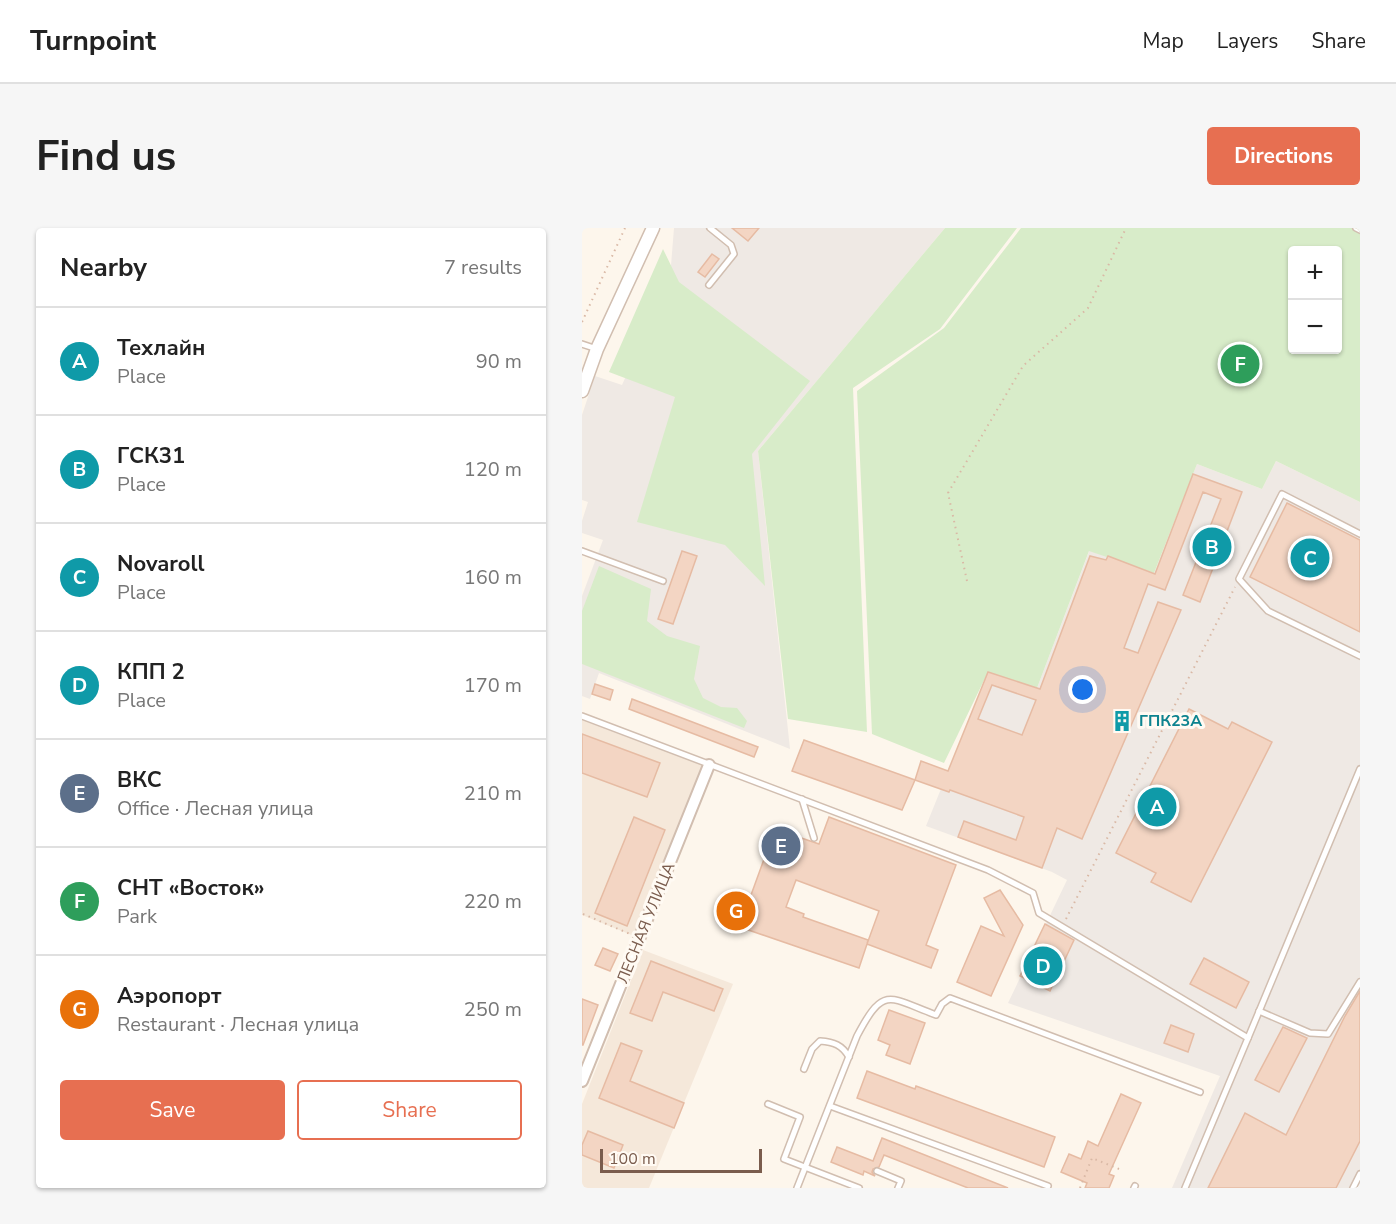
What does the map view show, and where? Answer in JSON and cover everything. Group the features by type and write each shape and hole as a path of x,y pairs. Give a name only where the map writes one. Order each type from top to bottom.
{"street":[{"path":"582,391 597,349 653,228"},
{"name":"ЛЕСНАЯ УЛИЦА","path":"582,1081 709,765"}],"lane":[{"path":"709,285 734,254 731,245 710,228"},
{"path":"1356,228 1360,230"},
{"path":"582,344 597,349"},
{"path":"1360,534 1282,494 1239,579 1268,611 1360,656"},
{"path":"582,551 663,581"},
{"path":"582,716 988,870 1033,893 1040,913 1248,1038"},
{"path":"1185,1188 1360,769"},
{"path":"802,799 814,838"},
{"path":"1259,1011 1310,1033 1328,1034 1360,982"},
{"path":"797,1188 849,1058 869,1014 882,999 891,998 936,1015 942,1004 950,998 1200,1092"},
{"path":"804,1069 812,1049 820,1041 834,1042 844,1049 849,1058"},
{"path":"768,1104 800,1117 783,1159 859,1188"},
{"path":"830,1106 1047,1186"},
{"path":"877,1171 901,1181 898,1188"},
{"path":"1353,1188 1360,1174"}],"path":[{"path":"582,322 625,228"},
{"path":"967,581 948,493 1023,366 1088,308 1126,228"},
{"path":"1062,926 1239,579"},
{"path":"583,914 639,938"},
{"path":"1080,1188 1092,1158 1119,1169"}],"shaded area":[{"path":"674,228 945,228 758,451 790,749 599,673 590,699 582,696 582,596 603,540 582,533 582,521 588,502 582,500 582,415 595,376 622,385 670,278"},
{"path":"1276,461 1360,502 1360,1188 1172,1188 1220,1076 1008,1003 1067,880 1052,872 926,826 988,672 1037,688 1090,549 1154,573 1197,464 1262,489"},
{"path":"582,716 709,765 639,938 582,915"},
{"path":"643,950 733,984 649,1188 582,1188 582,1104"}],"green space":[{"path":"945,228 1017,228 940,329 853,388 867,732 788,719 758,451"},
{"path":"1021,228 1360,228 1360,502 1276,461 1262,489 1197,464 1154,573 1089,551 1037,688 988,672 944,763 872,734 857,391 944,328"},
{"path":"663,249 679,282 810,381 752,454 765,586 725,545 637,522 675,397 609,372"},
{"path":"599,566 651,589 647,621 667,636 700,646 694,679 703,698 721,707 737,708 747,721 744,728 582,664 582,611"}],"building":[{"path":"732,228 759,228 748,241"},
{"path":"712,254 719,259 705,277 698,272"},
{"path":"1193,474 1242,492 1200,602 1183,595 1221,499 1203,492 1165,590 1148,584 1124,648 1138,653 1158,602 1181,610 1082,839 1057,828 1042,868 958,837 964,821 1016,840 1024,817 915,780 921,761 948,771 988,672 1040,689 1090,556 1106,560 1108,556 1155,574","holes":["992,685 1036,700 1022,735 978,719"]},
{"path":"1287,503 1360,540 1360,632 1250,577"},
{"path":"682,551 697,556 673,624 658,619"},
{"path":"595,684 613,690 610,700 592,694"},
{"path":"632,699 758,747 754,757 629,709"},
{"path":"1189,709 1228,729 1232,722 1272,742 1191,902 1151,882 1156,873 1116,853"},
{"path":"582,734 660,763 647,797 582,773"},
{"path":"804,740 915,780 902,810 792,771"},
{"path":"634,817 665,830 627,926 595,913"},
{"path":"829,817 956,865 926,945 938,950 931,968 867,944 859,968 731,924 743,893 751,895 775,829 819,844","holes":["796,880 879,911 867,944 868,940 803,917 804,914 786,907"]},
{"path":"1000,890 1023,925 991,996 957,982 981,926 1004,936 984,898"},
{"path":"1045,924 1074,940 1050,991 1020,976"},
{"path":"603,948 618,954 610,971 595,965"},
{"path":"1204,958 1249,982 1236,1008 1190,984"},
{"path":"651,961 723,989 714,1011 663,992 652,1021 630,1013"},
{"path":"1360,991 1360,1141 1336,1188 1208,1188 1245,1113 1286,1135 1345,1016"},
{"path":"582,999 598,1005 583,1045 582,1045"},
{"path":"889,1010 925,1023 910,1064 886,1055 890,1045 878,1040"},
{"path":"1171,1025 1194,1034 1188,1052 1164,1043"},
{"path":"1283,1027 1307,1038 1279,1092 1255,1080"},
{"path":"621,1043 642,1051 630,1081 684,1103 674,1128 599,1098"},
{"path":"867,1071 915,1089 916,1086 1055,1137 1044,1167 857,1098"},
{"path":"1121,1094 1141,1103 1109,1174 1114,1176 1109,1188 1085,1188 1087,1183 1061,1172 1069,1154 1081,1159 1088,1141 1098,1146"},
{"path":"588,1131 623,1145 614,1168 582,1155 582,1145"},
{"path":"882,1138 1008,1188 968,1188 884,1155 879,1167 873,1169 875,1176 864,1171 863,1175 831,1162 837,1147 873,1161"}],"place":[{"name":"СНТ «Восток»","path":"1240,364"},
{"name":"ГСК31","path":"1212,547"},
{"name":"Novaroll","path":"1310,558"},
{"name":"ГПК23А","path":"1122,721"},
{"name":"Техлайн","path":"1157,807"},
{"name":"ВКС","path":"781,846"},
{"name":"Аэропорт","path":"736,911"},
{"name":"КПП 2","path":"1043,966"}]}
